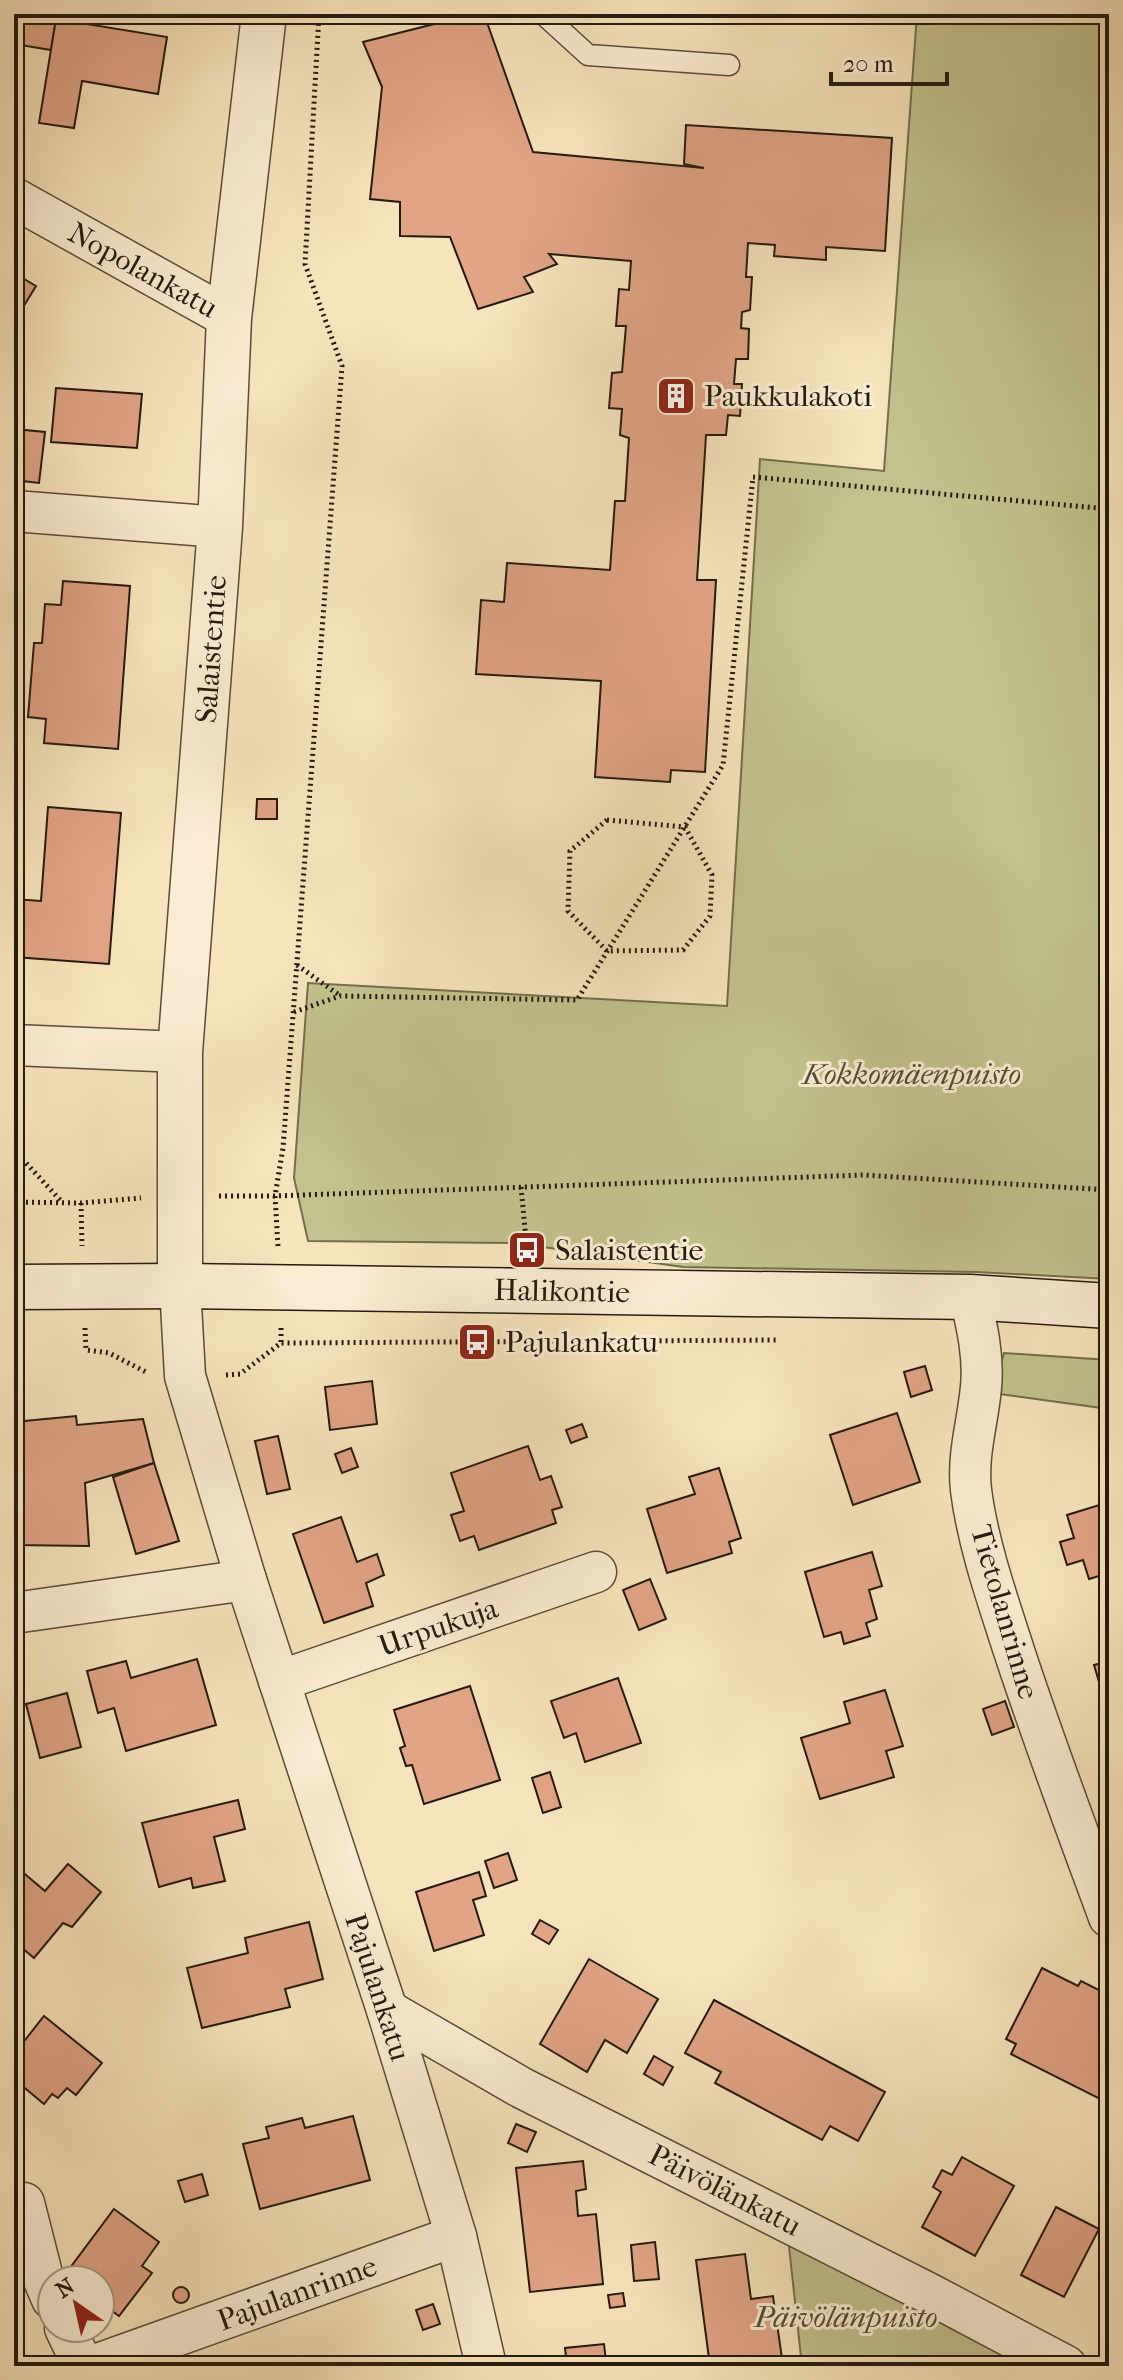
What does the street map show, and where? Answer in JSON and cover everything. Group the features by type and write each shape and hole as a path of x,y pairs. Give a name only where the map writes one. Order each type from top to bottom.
{"street":[{"name":"Salaistentie","path":"180,1286 180,1052 220,527 229,318 264,14"},
{"name":"Nopolankatu","path":"14,198 229,318"},
{"path":"14,511 220,527"},
{"path":"14,1045 180,1052"},
{"name":"Pajulankatu","path":"180,1286 185,1376 246,1580 387,2010 456,2236 486,2366"},
{"name":"Halikontie","path":"14,1287 279,1287 970,1297 1109,1306"},
{"name":"Tietolanrinne","path":"970,1297 979,1334 982,1385 970,1453 971,1489 980,1535 1042,1736 1109,1917"},
{"name":"Urpukuja","path":"279,1681 596,1572"},
{"path":"14,1613 246,1580"},
{"name":"Päivölänkatu","path":"387,2010 522,2088 1066,2366"},
{"path":"24,2203 39,2264"},
{"name":"Pajulanrinne","path":"92,2366 456,2236"},
{"path":"73,2344 83,2366"}],"lane":[{"path":"543,14 588,55 729,65"}],"path":[{"path":"281,1343 275,1196 283,1148 294,1012 342,366 305,264 319,14"},
{"path":"294,1012 340,996 577,1000 723,765 753,477 1109,509"},
{"path":"607,820 685,827 712,875 710,916 683,950 607,951 568,911 570,851 607,820"},
{"path":"297,965 340,996"},
{"path":"14,1150 63,1203"},
{"path":"14,1202 81,1203 179,1196 275,1196 863,1175 1109,1190"},
{"path":"521,1187 527,1250"},
{"path":"81,1203 86,1350 109,1353 154,1377 240,1374 281,1343 780,1339"}],"green space":[{"name":"Kokkomäenpuisto","path":"917,14 1109,14 1109,1279 977,1272 683,1267 515,1243 308,1241 294,1178 308,983 727,1006 760,459 884,471"},
{"path":"1004,1353 1109,1360 1109,1409 992,1393"},
{"name":"Päivölänpuisto","path":"787,2228 1042,2366 802,2366"}],"building":[{"path":"14,14 57,14 51,50 14,44"},
{"name":"Paukkulakoti","path":"420,14 484,14 533,152 704,168 684,164 686,125 892,138 885,251 826,247 826,260 774,256 775,245 748,243 746,277 752,277 750,310 742,312 741,328 749,329 748,359 736,359 734,384 742,384 740,416 728,415 726,435 706,435 697,580 716,580 705,772 671,770 670,782 595,777 601,681 476,674 481,600 504,602 507,563 610,570 615,501 625,501 629,438 620,435 622,409 609,408 612,373 622,372 626,326 616,326 619,289 629,290 631,261 549,254 557,264 524,277 533,292 478,309 450,237 400,236 400,202 370,199 382,87 363,42 434,24 429,16 423,18"},
{"path":"56,19 167,37 158,94 82,81 74,128 39,123"},
{"path":"14,273 36,286 14,322"},
{"path":"56,388 142,394 137,448 51,442"},
{"path":"14,429 45,432 39,483 14,480"},
{"path":"63,581 130,586 118,749 44,743 46,719 28,717 34,643 42,643 45,604 61,605"},
{"path":"257,799 277,799 277,819 256,819"},
{"path":"48,807 121,813 109,964 14,957 14,899 41,901"},
{"path":"925,1366 932,1390 911,1397 904,1372"},
{"path":"372,1381 377,1424 330,1430 325,1387"},
{"path":"897,1413 920,1482 853,1505 830,1435"},
{"path":"76,1416 77,1425 143,1419 154,1463 85,1483 89,1546 14,1545 14,1422"},
{"path":"582,1424 587,1437 571,1443 566,1430"},
{"path":"278,1436 290,1489 267,1494 255,1441"},
{"path":"528,1446 540,1480 551,1476 562,1507 552,1510 556,1523 479,1550 474,1536 460,1541 451,1515 464,1511 451,1473"},
{"path":"351,1448 358,1467 342,1473 335,1454"},
{"path":"154,1463 179,1541 136,1554 113,1477"},
{"path":"719,1468 741,1538 729,1542 732,1553 667,1573 647,1509 695,1494 689,1477"},
{"path":"1109,1502 1109,1573 1089,1579 1083,1560 1067,1565 1060,1542 1074,1538 1067,1515"},
{"path":"341,1517 357,1562 377,1554 384,1575 366,1583 373,1606 324,1623 293,1534"},
{"path":"872,1552 882,1586 869,1590 877,1619 866,1623 870,1636 844,1644 841,1632 824,1637 805,1572"},
{"path":"650,1579 666,1619 639,1630 623,1590"},
{"path":"197,1659 216,1725 126,1751 114,1708 98,1713 87,1671 126,1661 131,1678"},
{"path":"1109,1661 1109,1700 1105,1702 1094,1665"},
{"path":"618,1678 641,1743 585,1762 576,1733 564,1738 551,1701"},
{"path":"470,1686 500,1780 424,1804 412,1765 406,1766 400,1748 405,1746 394,1710"},
{"path":"885,1690 903,1746 886,1751 894,1777 820,1799 801,1738 850,1723 844,1702"},
{"path":"67,1693 81,1747 40,1758 26,1704"},
{"path":"1005,1701 1014,1727 992,1735 983,1709"},
{"path":"550,1772 561,1807 543,1813 532,1778"},
{"path":"238,1800 245,1829 214,1837 225,1881 193,1888 191,1878 159,1887 142,1823"},
{"path":"508,1853 517,1880 494,1888 485,1861"},
{"path":"68,1864 101,1892 72,1927 63,1923 34,1958 14,1941 14,1878 20,1870 45,1891"},
{"path":"479,1872 486,1896 473,1900 484,1935 434,1951 416,1892"},
{"path":"540,1920 558,1930 549,1944 532,1934"},
{"path":"309,1922 323,1979 285,1989 290,2007 202,2028 187,1968 248,1953 245,1938"},
{"path":"589,1959 658,1999 627,2053 605,2040 587,2072 540,2044"},
{"path":"1042,1968 1078,1986 1081,1981 1109,1995 1109,2085 1102,2100 1011,2054 1016,2044 1006,2039"},
{"path":"714,2000 885,2092 858,2141 830,2126 822,2140 715,2083 721,2072 685,2053"},
{"path":"44,2016 102,2063 76,2095 67,2088 58,2098 52,2094 44,2104 14,2079 14,2054"},
{"path":"654,2056 673,2067 663,2085 644,2074"},
{"path":"353,2116 370,2180 260,2209 243,2144 269,2138 266,2127 302,2118 305,2128"},
{"path":"516,2124 536,2132 527,2152 508,2143"},
{"path":"962,2157 1014,2186 975,2256 922,2227 941,2192 933,2187 942,2170 952,2175"},
{"path":"583,2161 586,2189 576,2191 578,2216 596,2214 603,2284 530,2292 516,2168"},
{"path":"202,2174 208,2195 185,2202 178,2181"},
{"path":"1056,2207 1099,2229 1064,2297 1021,2275"},
{"path":"114,2209 159,2242 142,2266 152,2273 119,2316 116,2314 116,2264 73,2264"},
{"path":"655,2242 659,2279 634,2281 631,2245"},
{"path":"745,2254 751,2299 773,2296 783,2365 710,2366 696,2260"},
{"path":"181,2287 187,2289 187,2301 181,2303 175,2301 173,2295 175,2289"},
{"path":"623,2293 625,2306 610,2308 608,2295"},
{"path":"433,2304 440,2324 423,2330 416,2310"},
{"path":"604,2344 606,2361 626,2359 627,2366 567,2366 565,2348"}],"place":[{"name":"Paukkulakoti","path":"676,396"},
{"name":"Salaistentie","path":"527,1250"},
{"name":"Pajulankatu","path":"477,1342"}]}
